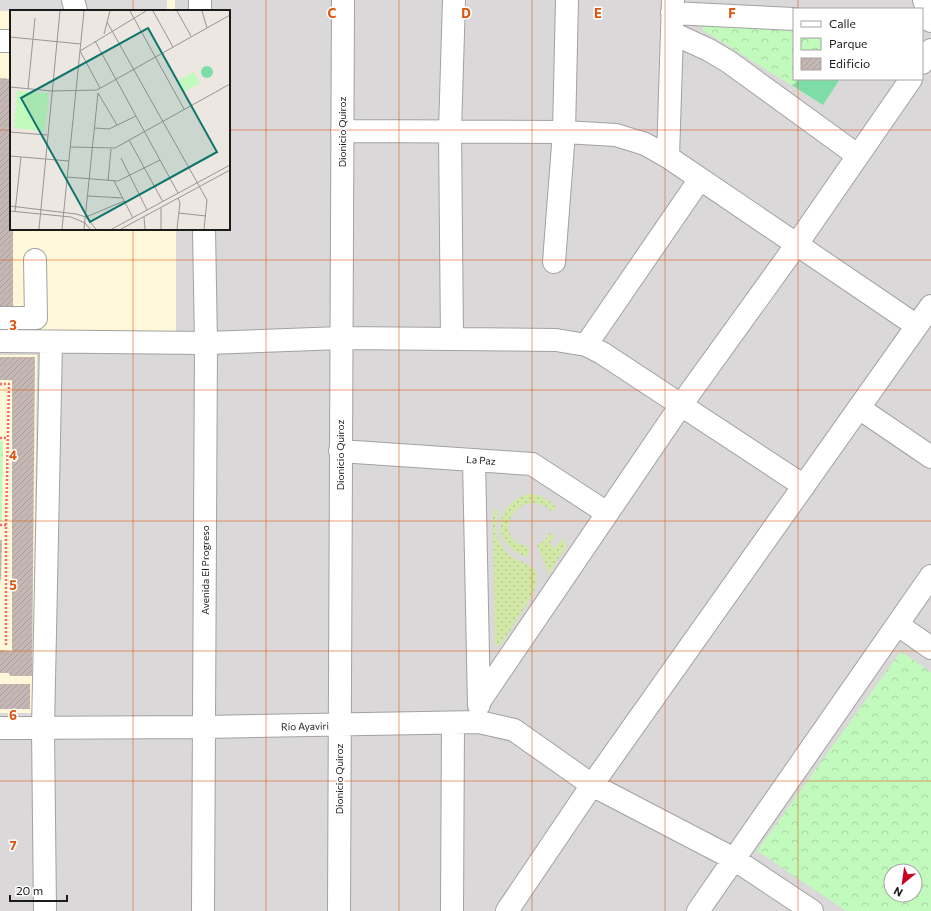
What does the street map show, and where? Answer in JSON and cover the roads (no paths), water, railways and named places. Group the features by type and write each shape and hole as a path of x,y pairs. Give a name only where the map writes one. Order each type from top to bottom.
{"street":[{"path":"73,0 76,10"},
{"name":"Dionicio Quiroz","path":"339,911 343,0"},
{"path":"452,339 450,131 454,0"},
{"path":"554,262 564,132 567,0"},
{"path":"924,0 931,20"},
{"path":"668,157 672,15"},
{"path":"672,15 793,19"},
{"path":"672,15 709,50 728,62 857,156"},
{"path":"923,62 931,50"},
{"path":"479,712 607,513 681,405 797,244 910,80"},
{"path":"342,131 564,132 616,135 645,144 668,157 917,326"},
{"path":"586,345 700,179"},
{"name":"Avenida El Progreso","path":"203,911 206,342 204,230"},
{"path":"0,318 36,318 35,260"},
{"path":"507,911 592,785 931,306"},
{"path":"0,341 206,342 341,338 556,340 586,345 602,353 804,486"},
{"path":"45,911 43,728 51,342"},
{"path":"859,408 931,457"},
{"name":"La Paz","path":"340,451 532,464 607,513"},
{"path":"474,460 479,712"},
{"path":"698,911 931,576"},
{"path":"898,625 931,648"},
{"name":"Río Ayaviri","path":"0,728 205,727 453,723 479,712 514,730 592,785 734,859 812,911"},
{"path":"452,911 453,723"}]}
